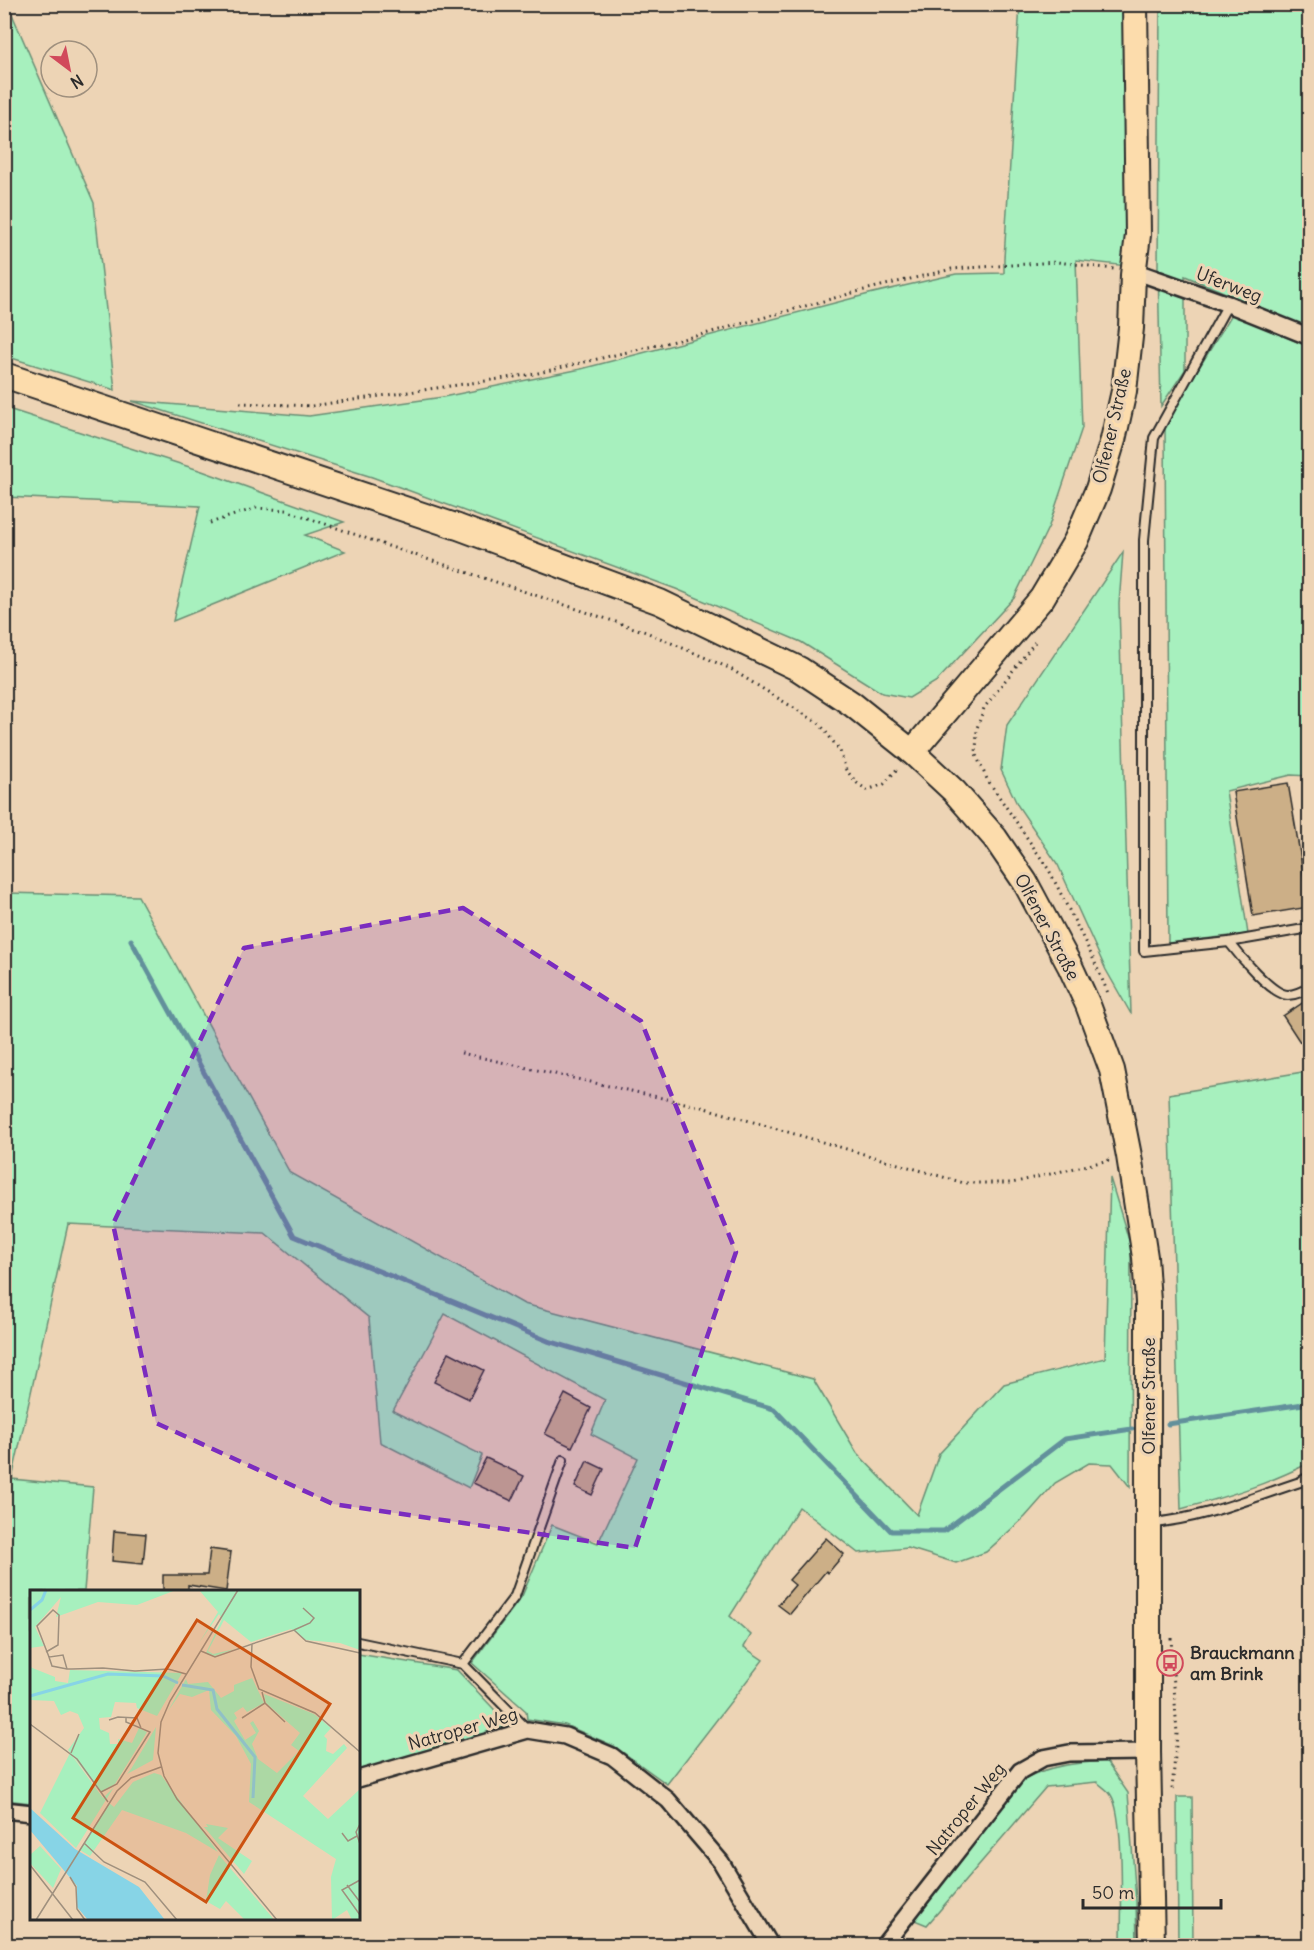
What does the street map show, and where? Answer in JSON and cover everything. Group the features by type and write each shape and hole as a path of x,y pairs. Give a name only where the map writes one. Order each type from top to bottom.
{"main road":[{"name":"Olfener Straße","path":"1136,4 1138,235 1131,328 1122,400 1098,489 1076,541 1042,598 912,752 954,791 995,838 1025,882 1088,1005 1112,1071 1129,1156 1145,1257 1148,1302 1150,1523 1148,1752 1152,1946"},
{"path":"4,375 458,527 660,602 799,669 852,704 912,752"}],"street":[{"name":"Uferweg","path":"1134,271 1228,304 1310,337"},
{"name":"Natroper Weg","path":"360,1778 528,1730 566,1736 612,1756 668,1800 722,1862 771,1946"},
{"name":"Natroper Weg","path":"883,1946 1020,1771 1043,1758 1069,1753 1148,1752"},
{"path":"4,1810 30,1813"}],"lane":[{"path":"1228,304 1154,438 1144,540 1144,951 1229,942 1310,928"},
{"path":"1229,942 1240,957 1276,991 1285,995 1299,993 1310,987"},
{"path":"463,1664 515,1596 563,1460"},
{"path":"1150,1523 1169,1521 1227,1507 1310,1476"},
{"path":"360,1642 463,1664 528,1730"}],"path":[{"path":"240,403 311,405 534,374 698,336 856,292 952,269 1057,262 1134,271"},
{"path":"210,523 256,508 286,510 646,633 729,668 820,724 840,751 846,770 857,783 867,790 884,784 912,752"},
{"path":"461,1053 698,1106 964,1183 1012,1183 1129,1156"}],"highlighted area":[{"path":"463,908 641,1021 736,1252 635,1548 333,1504 156,1423 113,1224 244,948"}],"green space":[{"path":"5,5 8,5 39,76 39,99 49,99 94,203 115,390 5,356"},
{"path":"1020,5 1123,5 1127,266 1076,260 1082,428 1049,526 1014,598 937,681 909,698 882,693 801,642 676,589 372,477 132,401 309,416 443,397 581,369 869,294 956,274 1004,273"},
{"path":"1160,5 1310,5 1309,328 1185,276 1185,370 1161,406 1158,266"},
{"path":"1232,314 1309,347 1309,776 1291,775 1226,791 1248,934 1168,943 1165,426"},
{"path":"5,408 202,471 344,522 305,535 345,551 173,621 200,506 5,497"},
{"path":"1123,552 1119,604 1131,1014 1106,970 1058,865 1018,806 1001,770 1007,725"},
{"path":"5,893 138,896 290,1173 524,1304 813,1379 857,1453 917,1515 939,1454 1004,1384 1105,1358 1110,1178 1131,1247 1130,1487 1112,1464 1089,1463 1055,1483 1025,1517 986,1552 956,1563 908,1548 858,1553 799,1507 730,1616 751,1635 744,1647 763,1660 667,1784 614,1746 565,1725 527,1719 526,1711 472,1663 522,1596 552,1525 598,1543 638,1458 591,1434 605,1400 445,1314 393,1411 482,1455 469,1488 380,1442 369,1318 265,1233 68,1224 12,1479 93,1487 84,1590 30,1590 30,1803 5,1800"},
{"path":"1309,1071 1309,1463 1246,1489 1181,1509 1169,1094"},
{"path":"360,1654 457,1670 510,1726 360,1770"},
{"path":"1106,1761 1128,1793 1137,1945 1121,1945 1121,1867 1118,1823 1111,1795 1097,1782 1046,1787 927,1925 912,1919 1023,1779 1063,1766"},
{"path":"1177,1797 1192,1797 1193,1945 1178,1945"}],"building":[{"path":"1288,783 1309,907 1253,916 1233,792"},
{"path":"1310,998 1310,1036 1300,1042 1283,1016"},
{"path":"449,1352 484,1370 469,1399 434,1382"},
{"path":"565,1394 591,1408 572,1447 545,1434"},
{"path":"486,1458 524,1476 512,1501 473,1483"},
{"path":"587,1461 604,1469 592,1495 575,1487"},
{"path":"114,1531 146,1534 143,1564 112,1561"},
{"path":"826,1538 844,1554 828,1573 826,1571 790,1614 778,1605 795,1585 789,1580"},
{"path":"210,1549 231,1552 226,1590 188,1585 188,1590 163,1590 163,1575 207,1575"}],"waterway":[{"path":"131,940 294,1236 548,1341 774,1409 891,1531 944,1531 1065,1439 1132,1429"},
{"path":"1168,1424 1310,1403"}],"place":[{"name":"Brauckmann am Brink","path":"1170,1663"}]}
